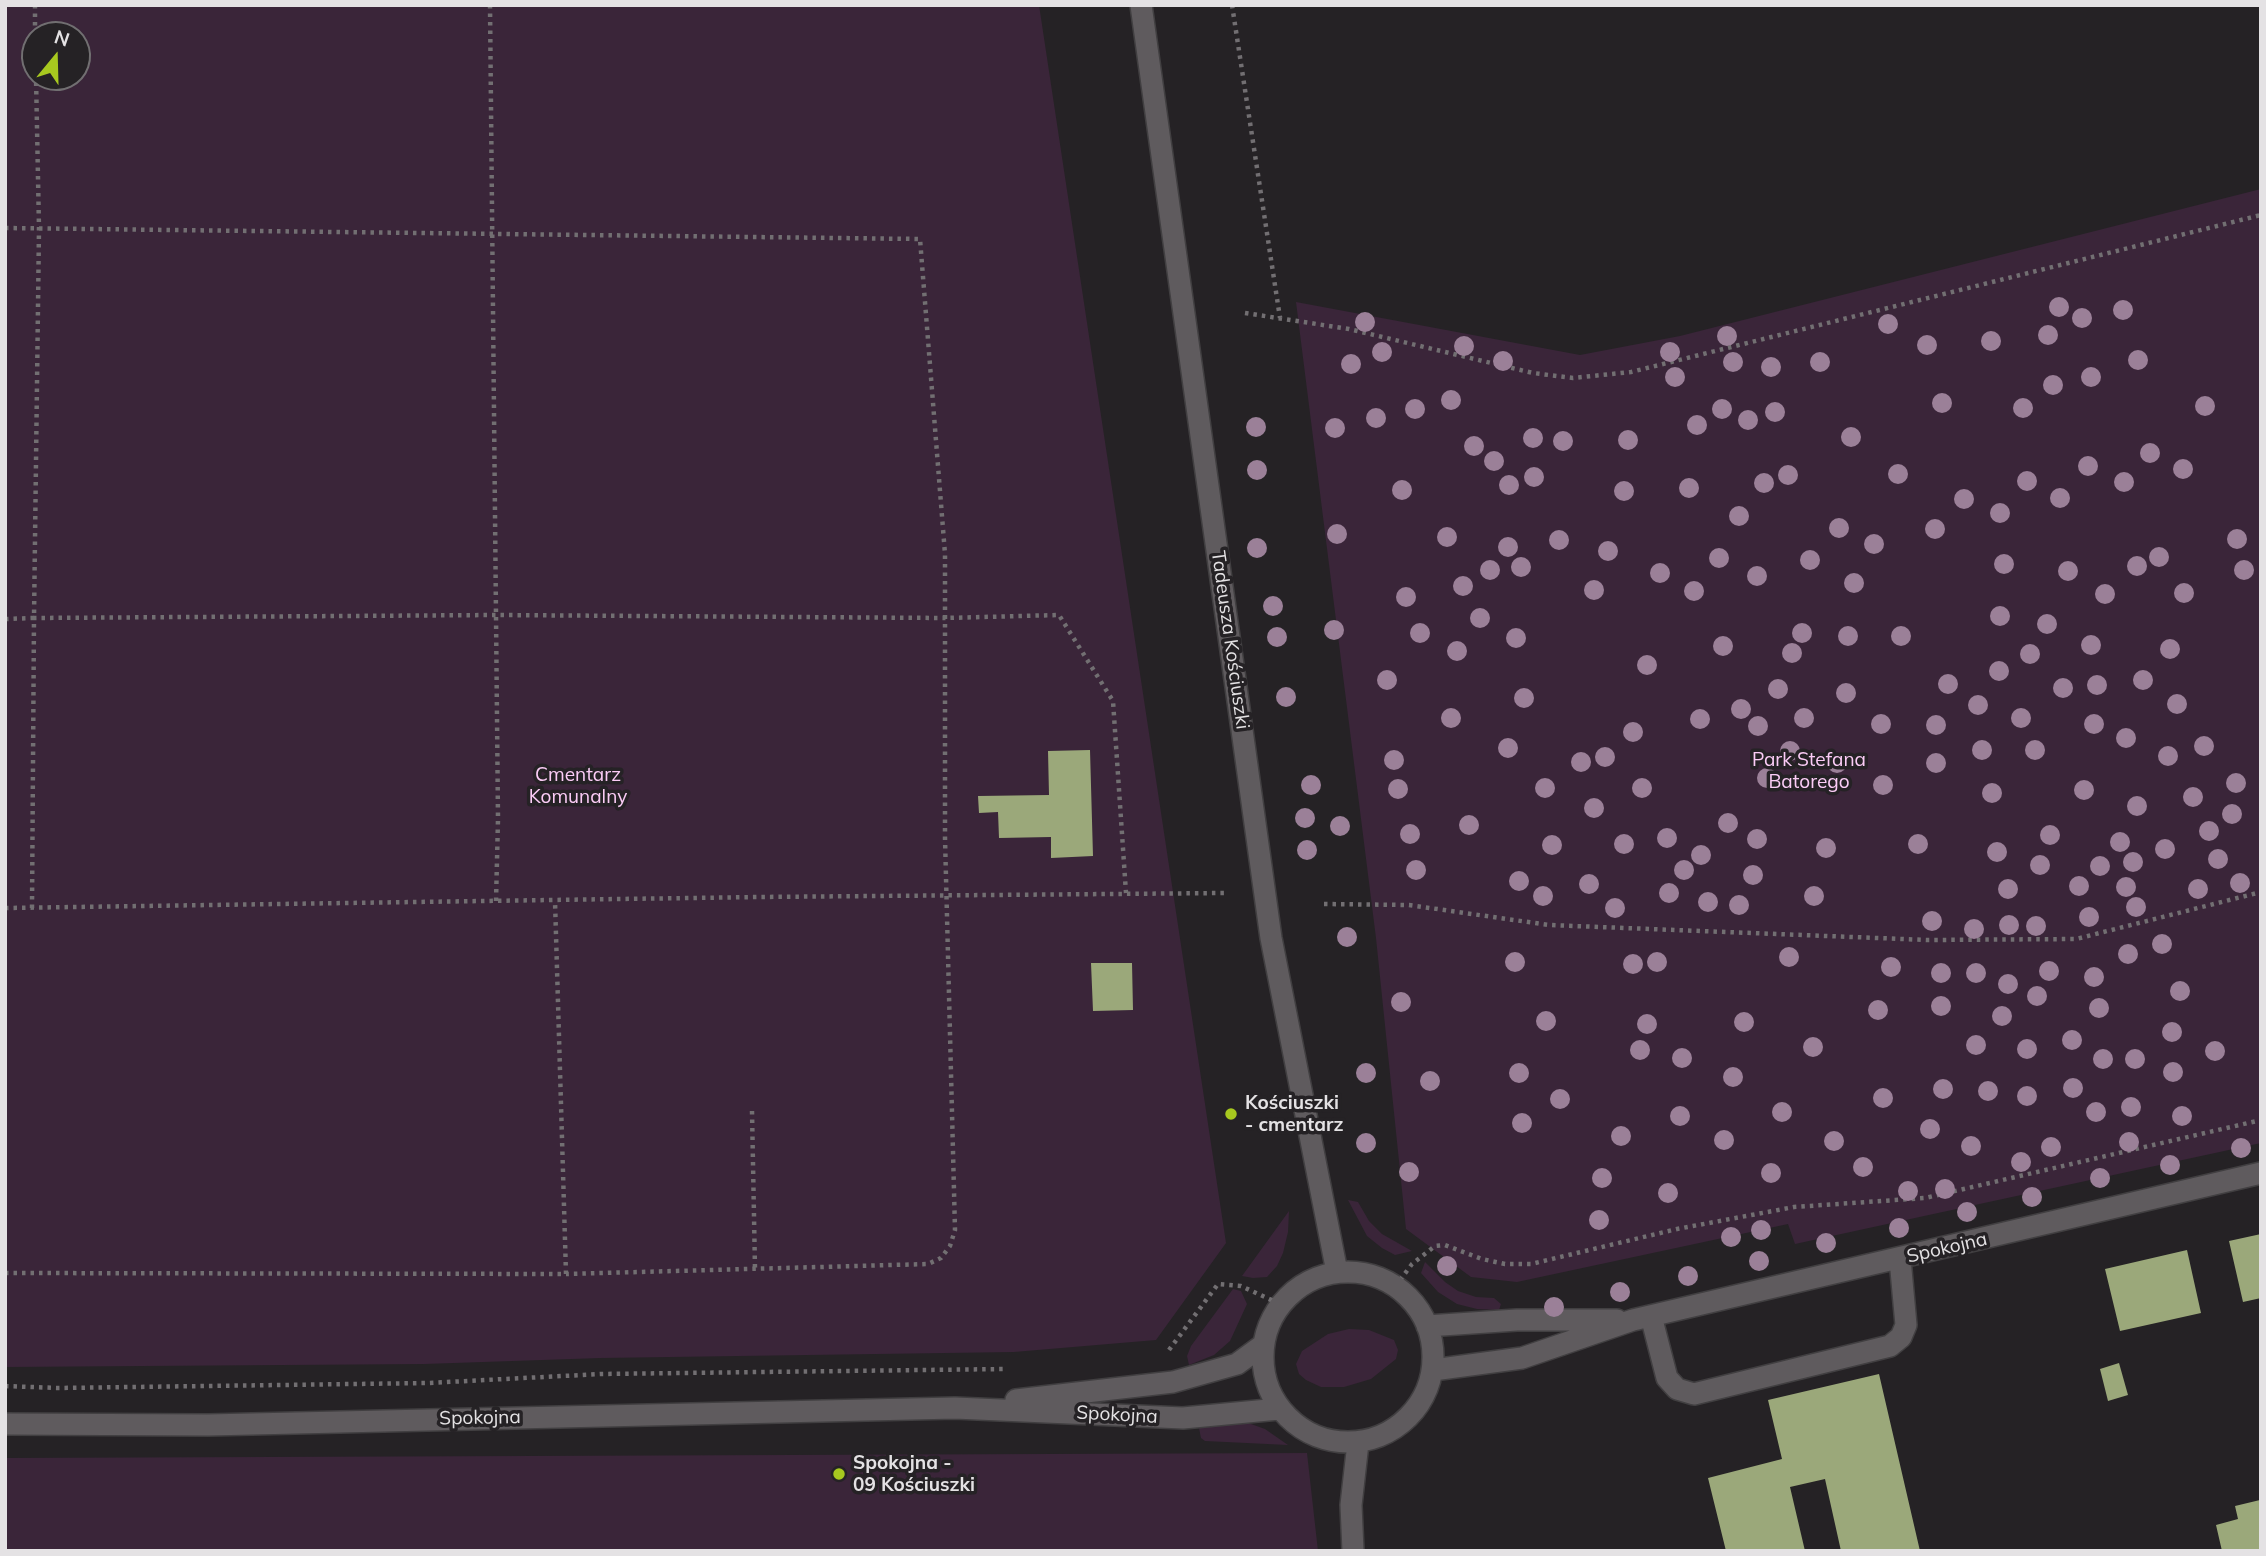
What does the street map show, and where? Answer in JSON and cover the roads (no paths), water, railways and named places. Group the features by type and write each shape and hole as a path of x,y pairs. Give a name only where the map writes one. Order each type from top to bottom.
{"street":[{"name":"Tadeusza Kościuszki","path":"1142,5 1271,938 1337,1272"},
{"name":"Spokojna","path":"1433,1370 1522,1359 1642,1318 2261,1173"},
{"path":"1642,1318 1667,1378 1677,1389 1694,1394 1890,1346 1901,1337 1906,1325 1900,1259"},
{"path":"1337,1272 1360,1273 1381,1279 1395,1287 1416,1306 1427,1326 1433,1347 1433,1370 1427,1391 1415,1410 1399,1426 1379,1437 1358,1443 1335,1443 1314,1437 1294,1425 1279,1409 1268,1389 1262,1368 1262,1345 1280,1304 1296,1289 1316,1278 1337,1272"},
{"name":"Spokojna","path":"1427,1326 1517,1320 1642,1318"},
{"name":"Spokojna","path":"955,1408 1173,1382 1237,1364 1262,1345"},
{"name":"Spokojna","path":"5,1424 208,1425 955,1408 1183,1418 1279,1409"},
{"path":"1353,1551 1351,1505 1358,1443"}],"place":[{"name":"Kościuszki - cmentarz","path":"1231,1114"},
{"name":"Spokojna - 09 Kościuszki","path":"839,1474"}],"park label":[{"name":"Park Stefana Batorego","path":"1809,771"},
{"name":"Cmentarz Komunalny","path":"578,786"}]}
